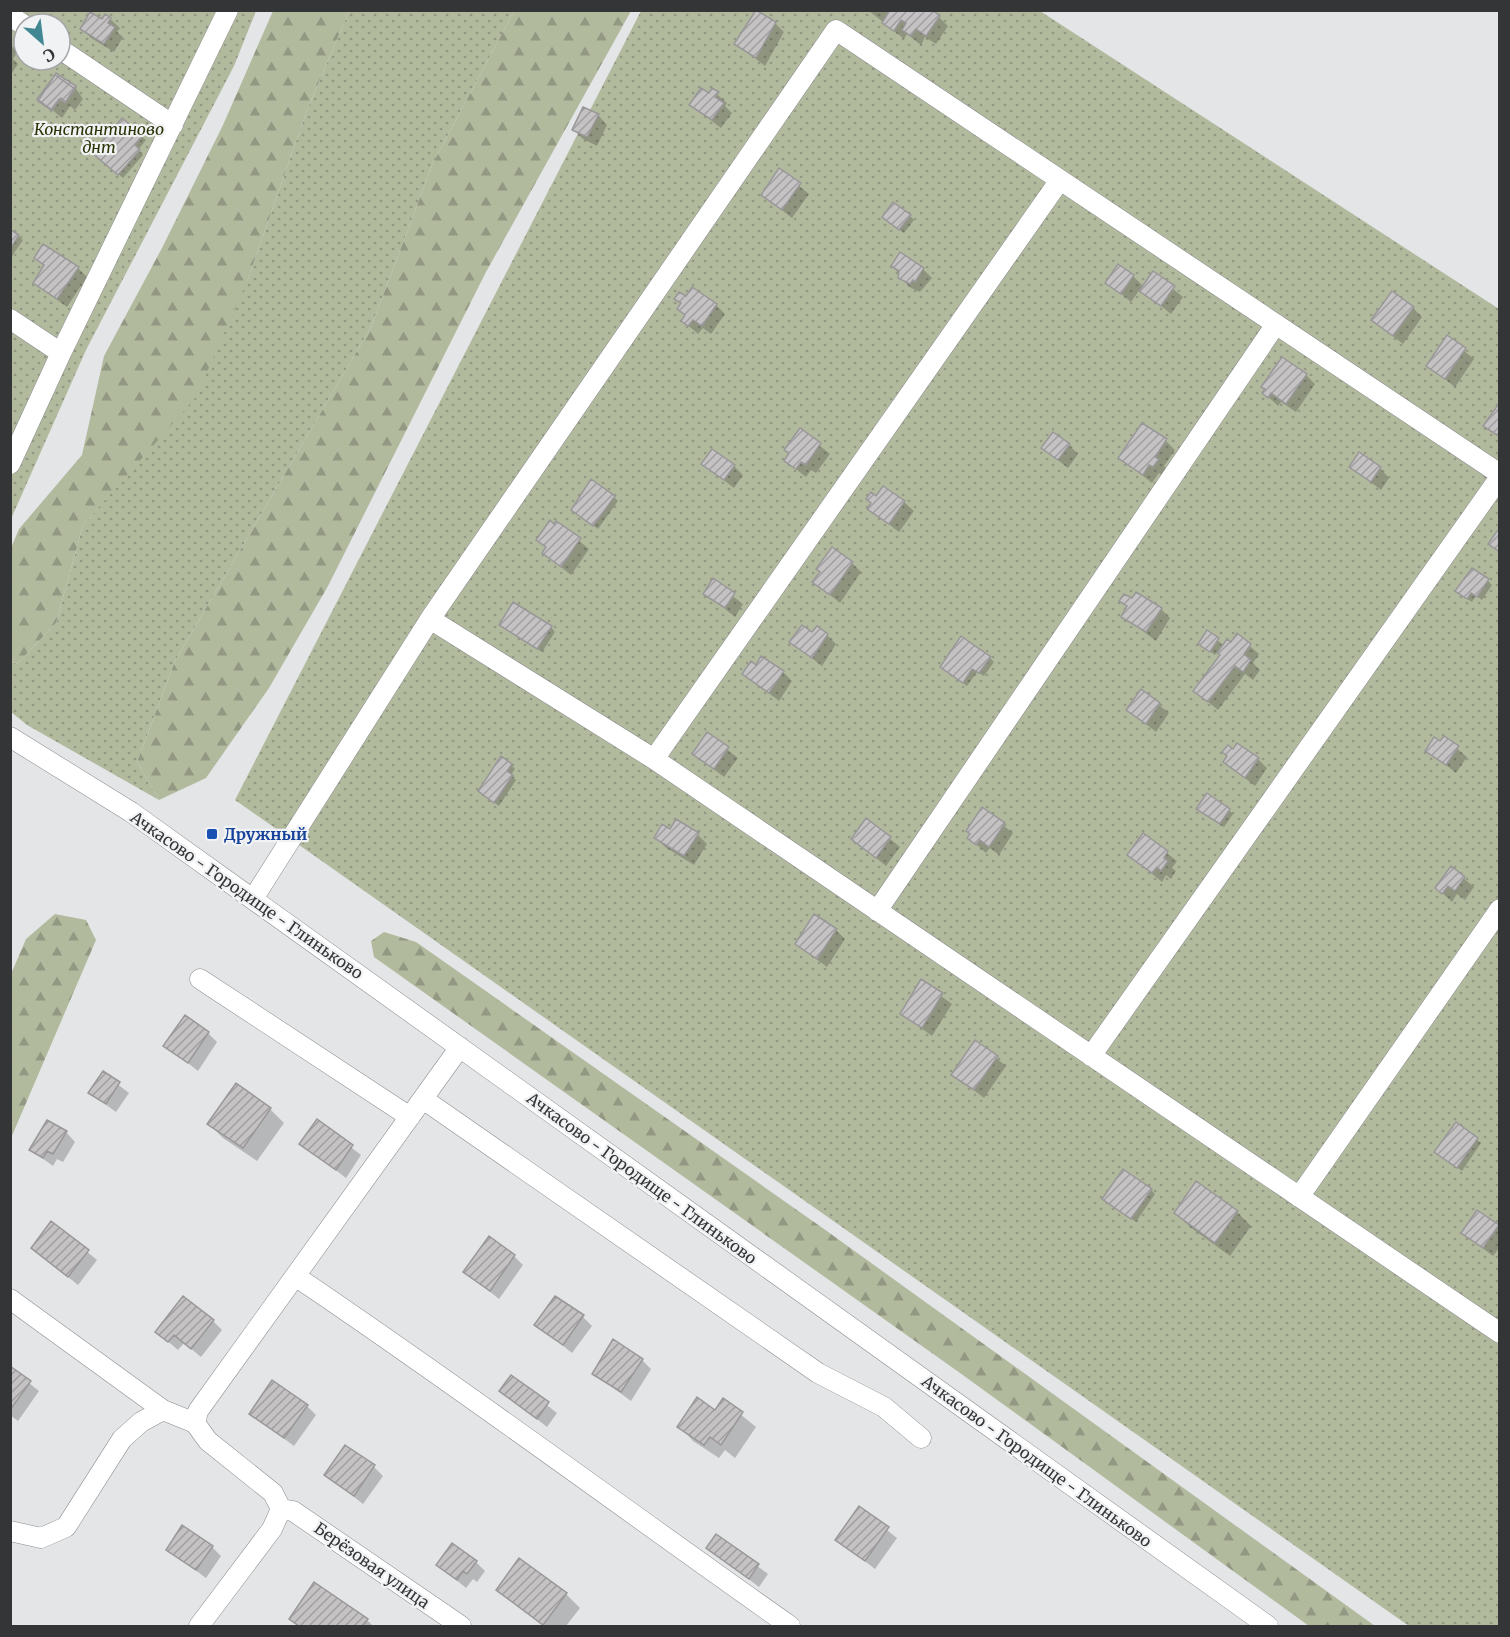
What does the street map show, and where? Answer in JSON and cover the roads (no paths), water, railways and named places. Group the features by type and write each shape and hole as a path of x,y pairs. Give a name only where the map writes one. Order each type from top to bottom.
{"street":[{"path":"10,464 61,353 228,10"},
{"path":"253,899 430,619 836,30 1500,476 1091,1056"},
{"path":"72,57 173,125"},
{"path":"654,759 1060,180"},
{"path":"10,319 61,353"},
{"path":"877,911 1276,324"},
{"path":"430,619 654,759 1500,1333"},
{"name":"Ачкасово - Городище - Глиньково","path":"10,737 131,812 1268,1626"},
{"path":"1299,1197 1500,909"},
{"path":"200,979 410,1117"},
{"path":"195,1423 198,1411 460,1047"},
{"path":"423,1099 818,1373 884,1407 921,1438"},
{"path":"295,1276 474,1398 635,1517 790,1626"},
{"path":"10,1299 163,1410 195,1423 208,1441 273,1493 281,1509 272,1529 199,1626"},
{"path":"10,1531 41,1538 66,1527 122,1439 141,1422 163,1410"},
{"name":"Берёзовая улица","path":"281,1509 293,1511 461,1626"}],"place":[{"name":"Дружный","path":"212,834"}],"park label":[{"name":"Константиново днт","path":"99,138"}]}
